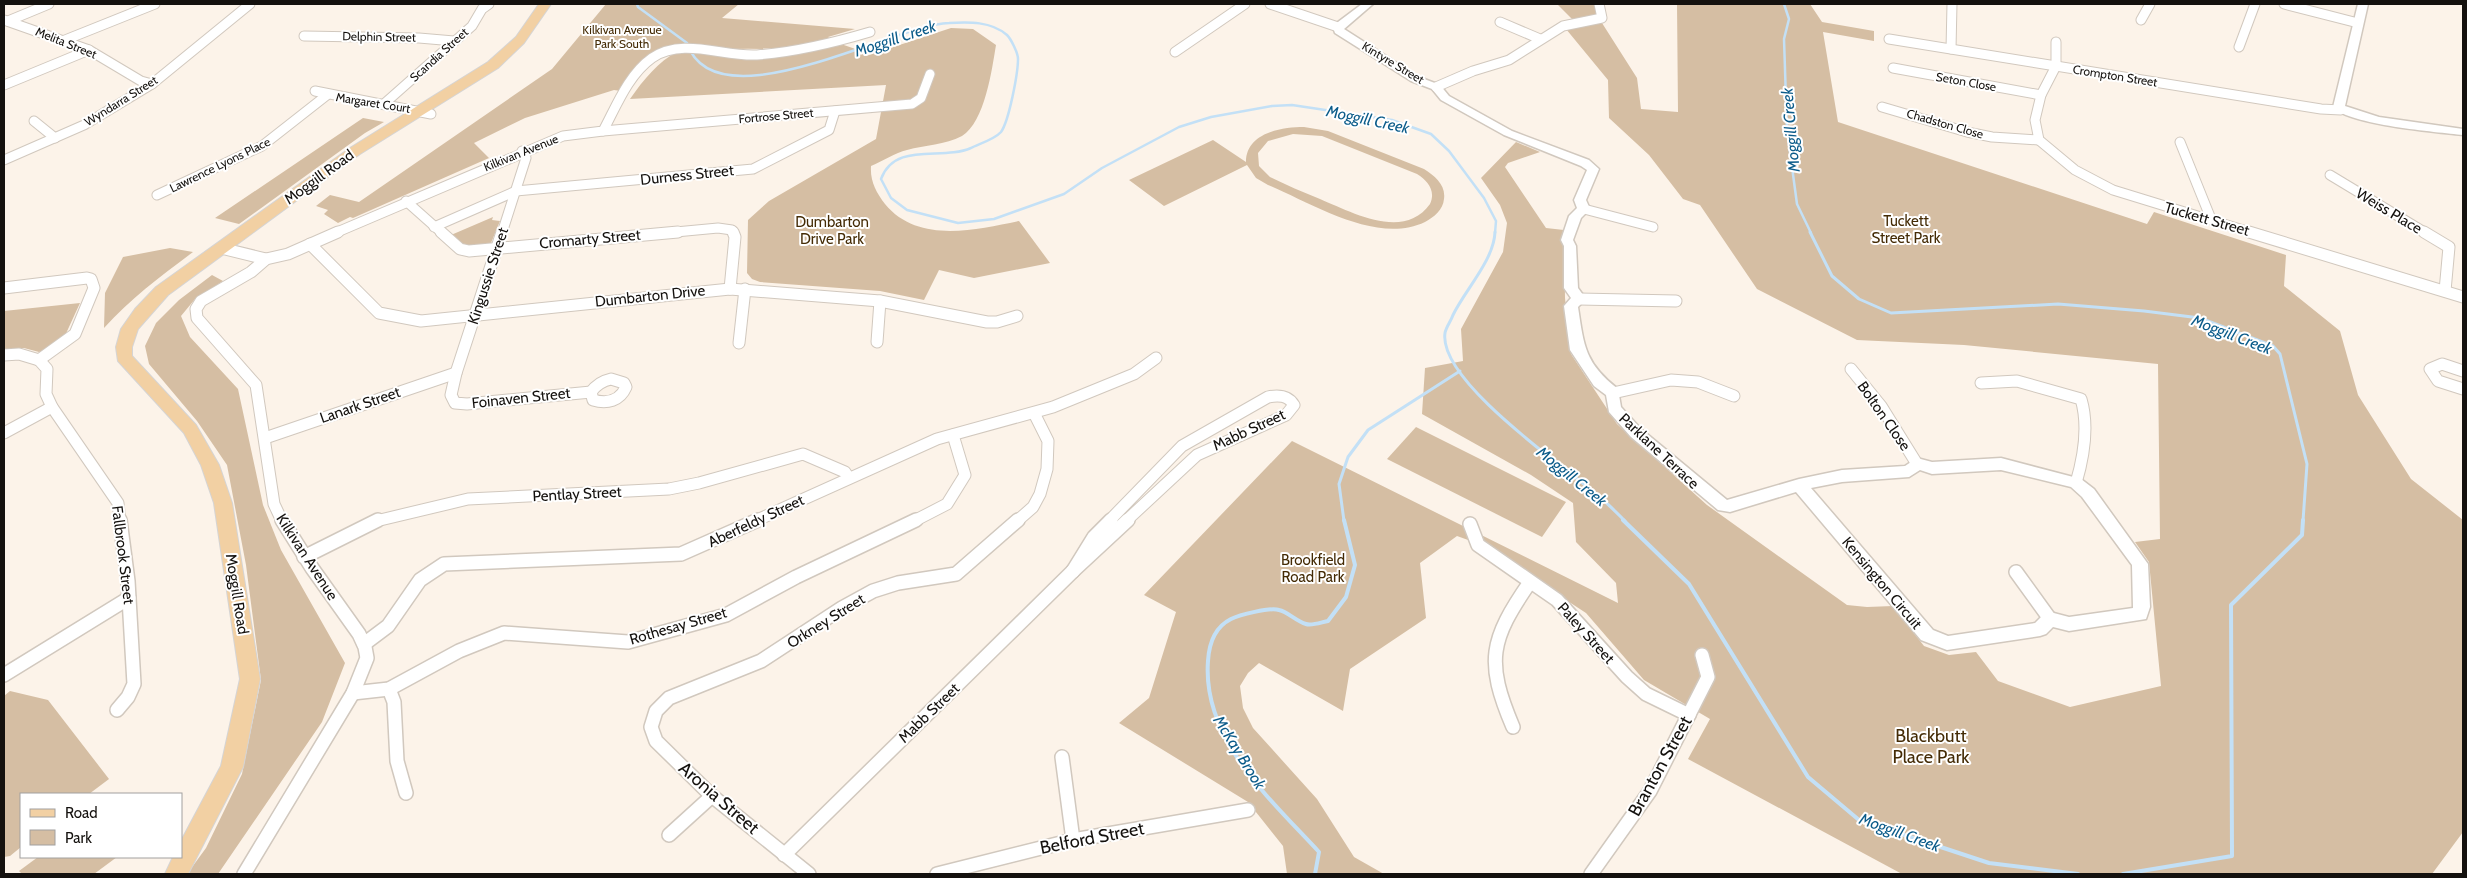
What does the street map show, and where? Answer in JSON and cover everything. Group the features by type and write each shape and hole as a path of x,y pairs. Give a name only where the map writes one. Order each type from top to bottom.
{"main road":[{"name":"Moggill Road","path":"425,112 505,55 520,40 544,4"},
{"name":"Moggill Road","path":"176,874 185,851 232,767 242,726 250,679 222,504 210,465 190,429 124,358 123,350 129,329 140,312 162,291 227,249 354,151 482,82 510,60 532,38 555,4"},
{"name":"Moggill Road","path":"167,874 180,858"}],"street":[{"path":"6,21 48,4"},
{"path":"65,40 155,4"},
{"name":"Wyndarra Street","path":"4,160 84,125 152,84 250,4"},
{"name":"Scandia Street","path":"385,103 472,26 482,9 489,4"},
{"path":"1175,52 1245,4"},
{"name":"Kintyre Street","path":"1270,4 1338,27 1339,31 1414,79 1436,86 1445,98 1508,133 1585,163 1593,169 1580,200 1584,209"},
{"path":"1338,27 1368,4"},
{"path":"1436,86 1473,71 1509,60 1563,26 1602,18 1600,4"},
{"path":"1951,49 1952,4"},
{"path":"2142,20 2150,4"},
{"path":"2239,47 2255,4"},
{"path":"2284,4 2358,23"},
{"path":"2363,4 2338,105 2341,110 2376,119 2463,132"},
{"name":"Melita Street","path":"6,21 65,40 89,50 141,81 152,84"},
{"path":"1500,22 1540,39"},
{"path":"603,131 641,69 646,63 663,53 689,48 753,55 840,42 870,32"},
{"name":"Delphin Street","path":"304,36 419,38 454,41"},
{"name":"Crompton Street","path":"1889,38 2321,109 2341,110"},
{"path":"2039,140 2035,120 2040,95 2056,66 2056,42"},
{"path":"4,85 89,50"},
{"name":"Seton Close","path":"1892,68 2040,95"},
{"name":"Fortrose Street","path":"603,131 912,104 921,98 930,74"},
{"name":"Margaret Court","path":"315,92 385,103 425,112"},
{"name":"Lawrence Lyons Place","path":"157,195 262,146 277,136 308,106 327,95"},
{"name":"Chadston Close","path":"1882,107 1967,132 1992,137 2039,140"},
{"name":"Durness Street","path":"434,227 516,192 753,168 771,162 829,130 835,111"},
{"path":"34,121 55,138"},
{"name":"Kilkivan Avenue","path":"227,249 266,259 278,258 522,151 563,136 603,131"},
{"name":"Tuckett Street","path":"2039,140 2075,170 2113,190 2463,297"},
{"path":"2180,142 2211,219"},
{"name":"Kingussie Street","path":"453,402 451,395 456,373 526,158 522,151"},
{"name":"Weiss Place","path":"2330,175 2449,247 2446,291"},
{"name":"Cromarty Street","path":"406,201 460,249 468,251 718,228 732,230 735,237 730,289"},
{"path":"1653,227 1584,209 1575,216 1567,240 1570,246 1571,288 1579,299 1676,301"},
{"name":"Dumbarton Drive","path":"310,244 379,314 421,321 730,289 880,301 987,322 1017,316"},
{"name":"Kilkivan Avenue","path":"266,259 251,272 201,301 196,309 196,314 256,385 274,504 304,557 364,644"},
{"path":"4,288 87,278 94,282 94,288 75,334 39,360 33,356 19,354 4,355"},
{"path":"739,343 745,289"},
{"name":"Parklane Terrace","path":"1579,299 1571,306 1577,350 1599,382 1613,393 1614,408 1636,433 1717,503 1730,506 1800,485"},
{"path":"877,342 880,301"},
{"name":"Aberfeldy Street","path":"364,644 384,630 395,618 420,578 433,568 444,564 681,554 937,439 1053,407 1134,374 1156,358"},
{"name":"Fallbrook Street","path":"39,360 47,369 46,394 52,408 118,502 129,598 134,684 128,696 117,710"},
{"path":"2463,371 2442,364 2434,365 2430,369 2438,381 2463,390"},
{"name":"Bolton Close","path":"1851,369 1881,406 1917,464"},
{"name":"Lanark Street","path":"265,438 456,373"},
{"path":"1613,393 1671,380 1698,382 1734,396"},
{"path":"1981,383 2017,380 2080,399 2085,409 2081,470 2076,483"},
{"name":"Foinaven Street","path":"453,402 467,404 590,392"},
{"name":"Mabb Street","path":"784,854 1073,572 1198,456 1286,415 1294,405 1291,400 1278,395 1268,397 1182,446 1094,537 1073,572"},
{"path":"4,433 52,408"},
{"name":"Orkney Street","path":"656,710 668,698 761,661 842,608 873,591 898,584 938,578 963,570 1033,507 1037,501 1047,462 1049,444 1034,412"},
{"name":"Rothesay Street","path":"353,693 377,692 389,689 459,651 504,633 628,642 726,615 796,576 947,504 965,475 952,435"},
{"name":"Pentlay Street","path":"304,557 380,519 468,499 669,489 699,483 803,454 845,472 849,478"},
{"path":"1800,485 1842,476 1910,471 1917,464 1932,468 2001,464 2076,483 2088,493 2140,564 2142,607 2140,614 2070,624 2050,619 2016,572"},
{"name":"Kensington Circuit","path":"1800,485 1927,635 1947,643 2040,629 2050,619"},
{"name":"Paley Street","path":"1470,524 1478,545 1558,600 1627,677 1646,694 1689,715"},
{"path":"1513,727 1499,696 1494,673 1494,651 1501,625 1530,582"},
{"path":"4,675 129,598"},
{"path":"244,874 353,693 367,661 368,655 364,644"},
{"name":"Branton Street","path":"1590,873 1650,791 1708,677 1702,655"},
{"path":"389,689 394,702 397,762 406,793"},
{"name":"Aronia Street","path":"656,710 651,727 656,742 712,796 809,874"},
{"path":"1062,757 1072,840"},
{"path":"669,835 712,796"},
{"name":"Belford Street","path":"937,874 946,870 1072,840 1248,810"}],"green space":[{"name":"Dumbarton Drive Park","path":"606,4 739,4 722,18 855,29 828,37 833,40 830,45 841,44 864,52 866,56 951,28 973,29 996,45 986,94 976,119 970,129 962,136 942,143 903,151 871,166 876,191 885,204 898,217 914,225 930,229 966,230 1019,221 1050,263 974,278 939,270 924,300 880,291 760,282 752,279 747,273 748,220 769,201 876,139 886,85 630,99 664,60 678,51 665,50 621,91 614,90 525,118 474,143 489,158 353,218 350,217 338,223 324,214 328,210 316,206 330,195 359,202 552,69","holes":["786,48 736,58 724,56 732,49"]},
{"path":"1557,4 1595,4 1599,15 1572,19"},
{"path":"1677,4 1810,4 1822,22 1874,31 1874,41 1823,32 1838,122 2147,224 2154,212 2286,255 2284,286 2340,331 2358,395 2411,479 2463,520 2463,832 2432,874 1902,874 1688,759 1710,719 1644,680 1586,613 1482,545 1457,536 1420,563 1426,618 1350,669 1343,711 1259,663 1248,673 1240,686 1243,708 1253,728 1317,799 1354,857 1384,874 1287,874 1283,846 1248,802 1119,723 1149,698 1176,612 1144,595 1292,441 1618,603 1616,583 1576,542 1573,503 1531,475 1422,414 1425,368 1463,361 1461,329 1503,252 1507,223 1500,205 1481,178 1516,142 1540,152 1508,163 1505,167 1546,228 1564,230 1565,298 1571,354 1617,424 1707,505 1847,605 1867,607 1893,606 1924,646 1949,655 1976,652 1998,681 2070,707 2161,686 2149,562 2135,542 2160,539 2158,364 1964,345 1857,340 1757,289 1700,205 1683,199 1649,155 1609,118 1608,80 1566,29 1602,23 1637,78 1641,109 1678,112"},
{"path":"363,118 384,122 365,133 239,224 215,218"},
{"path":"1304,127 1328,131 1424,169 1436,178 1443,189 1444,199 1442,207 1425,222 1406,228 1387,229 1345,219 1305,202 1256,178 1247,165 1164,206 1129,180 1213,140 1246,162 1252,144 1258,138 1276,130","holes":["1293,134 1322,136 1417,174 1430,187 1432,195 1430,204 1419,215 1406,221 1377,220 1362,216 1282,183 1270,177 1259,166 1258,153 1268,141"]},
{"path":"493,217 492,220 500,221 491,243 466,247 451,235"},
{"path":"170,248 193,252 136,297 104,328 105,293 123,257"},
{"path":"212,275 223,281 195,299 181,316 190,337 238,389 263,505 281,550 345,663 322,722 218,874 187,874 206,848 242,774 261,680 246,565 227,465 197,421 149,364 145,346 156,323 179,300"},
{"path":"80,303 63,340 55,347 39,352 24,348 4,350 4,311"},
{"path":"1416,427 1566,502 1542,537 1387,459"},
{"path":"10,691 48,700 109,779 90,793 20,793 20,848 10,856 4,857 4,696"},
{"path":"37,858 116,858 94,874 22,874 19,871"}],"waterway":[{"name":"Moggill Creek","path":"637,4 638,7 687,43 704,66 732,75 768,74 808,65 889,38 949,23 987,25 1001,30 1012,43 1018,59 1010,108 1001,132 991,139 959,152 908,156 897,160 888,167 881,179 891,198 907,210 958,223 994,219 1064,194 1102,168 1179,127 1211,117 1272,106 1292,105 1392,120 1431,134 1449,151 1484,198 1496,221 1495,233"},
{"name":"Moggill Creek","path":"1784,4 1789,19 1784,39 1787,130 1797,204 1811,233"},
{"name":"Moggill Creek","path":"1459,372 1448,353 1446,328 1490,253 1495,232"},
{"name":"Moggill Creek","path":"1810,232 1832,276 1859,299 1891,313 2058,304 2144,311 2200,318 2273,346 2280,354 2307,464 2303,521"},
{"name":"McKay Brook","path":"1344,521 1339,484 1348,457 1368,430 1459,372"},
{"name":"Moggill Creek","path":"1459,372 1482,398 1507,422 1600,497 1625,521"},
{"name":"McKay Brook","path":"1315,874 1319,852 1261,789 1243,766 1228,742 1216,716 1209,689 1208,661 1211,642 1217,631 1225,622 1235,617 1275,609 1306,624 1328,621 1346,597 1355,565 1344,520"},
{"name":"Moggill Creek","path":"1623,520 1689,584 1808,777 1859,820 1989,863 2078,874"},
{"name":"Moggill Creek","path":"2123,874 2232,856 2231,605 2302,535 2303,520"}],"park label":[{"name":"Kilkivan Avenue Park South","path":"622,37"},
{"name":"Tuckett Street Park","path":"1906,230"},
{"name":"Brookfield Road Park","path":"1313,568"},
{"name":"Blackbutt Place Park","path":"1931,746"}]}
